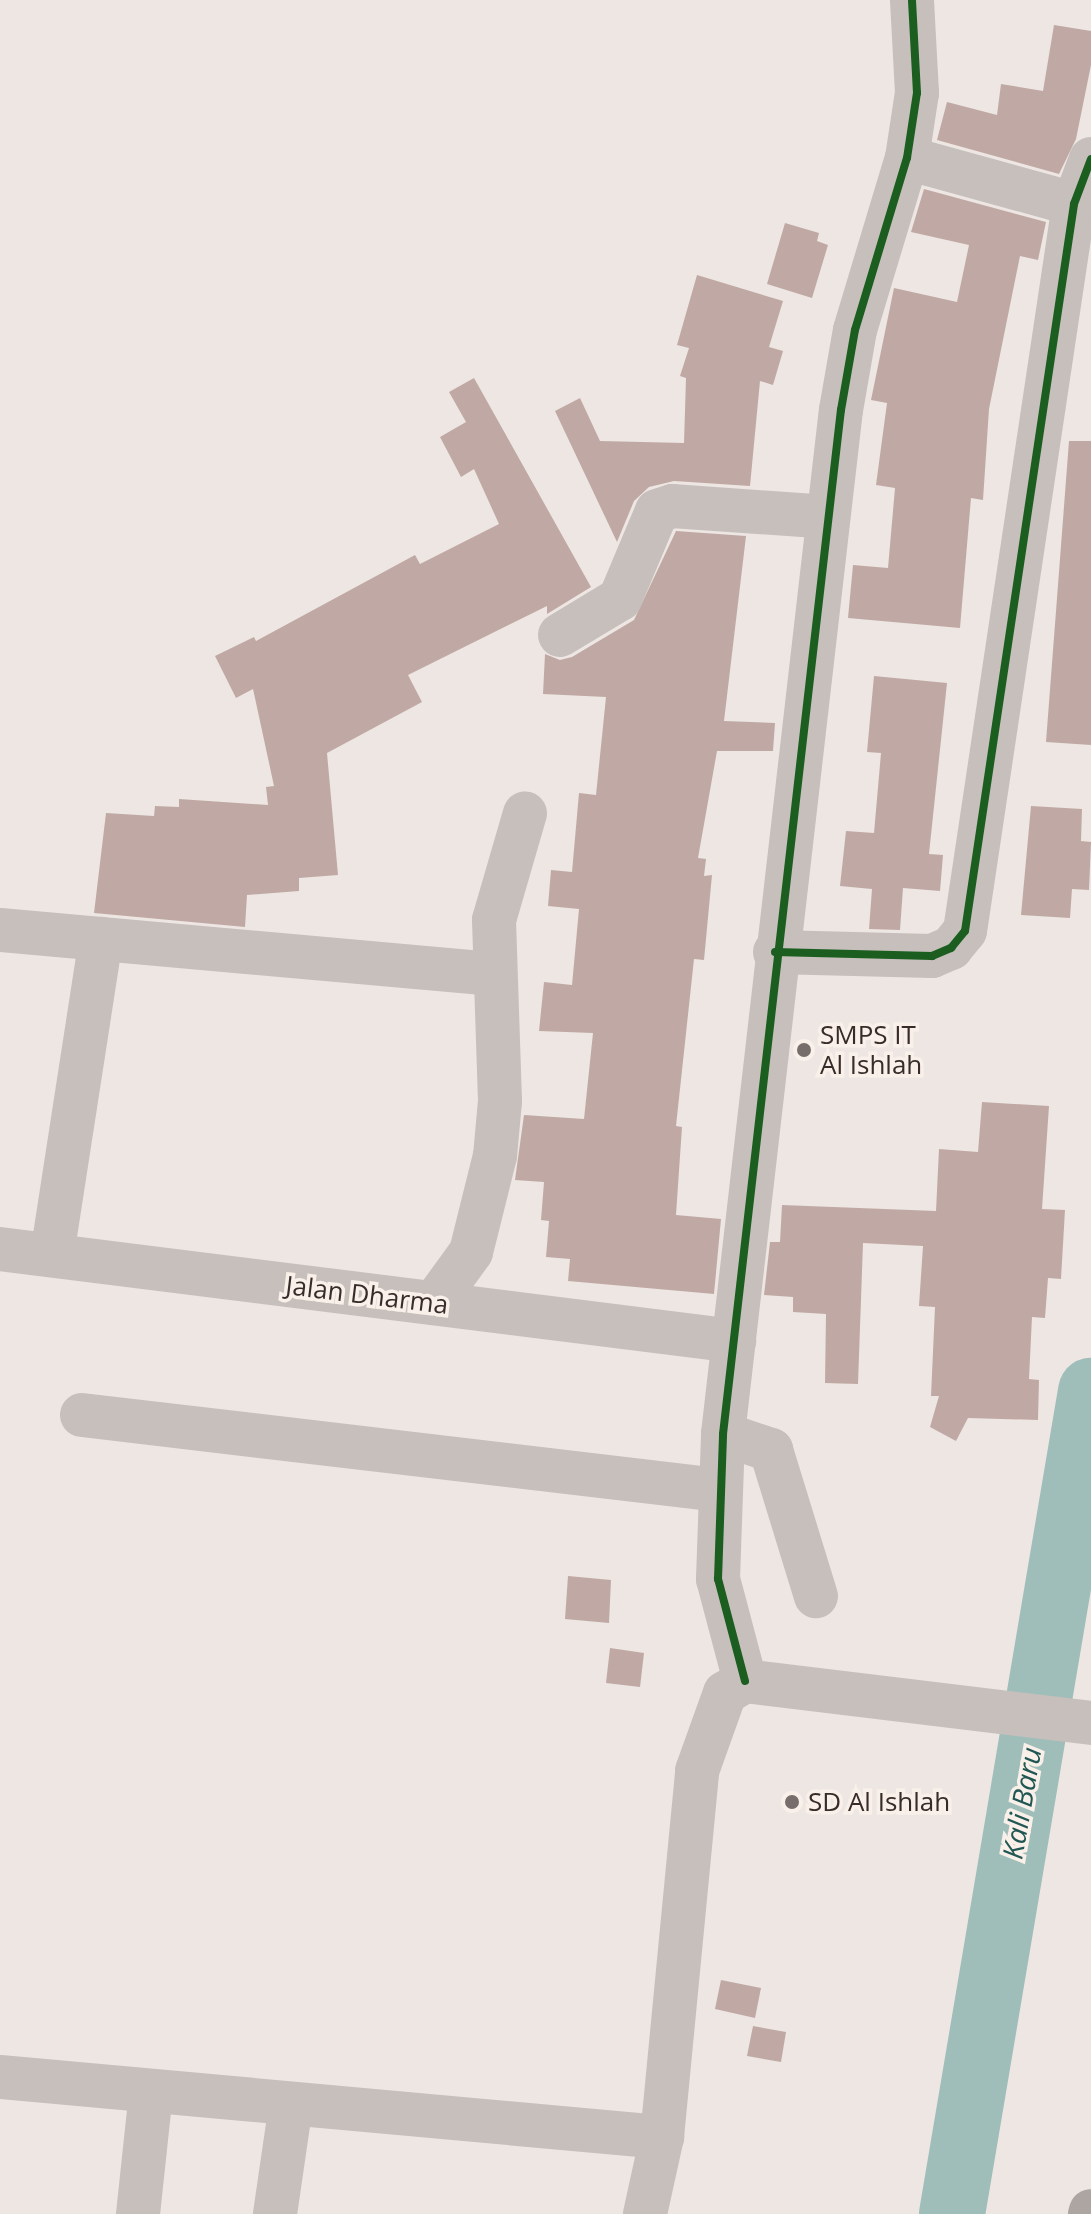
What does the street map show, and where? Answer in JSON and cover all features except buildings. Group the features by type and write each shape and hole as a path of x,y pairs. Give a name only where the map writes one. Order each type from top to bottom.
{"street":[{"path":"745,1681 718,1579 723,1434 775,952 828,517 855,330 907,158 917,93 912,0"},
{"path":"907,158 1074,204"},
{"path":"775,952 932,956 951,948 965,931 1074,204 1091,159"},
{"path":"560,635 620,599 657,511 672,506 828,517"},
{"path":"434,1303 471,1252 495,1156 500,1101 492,974 494,920 525,813"},
{"path":"0,930 492,974"},
{"path":"52,1255 101,939"},
{"name":"Jalan Dharma","path":"0,1249 734,1341"},
{"path":"82,1415 719,1490"},
{"path":"723,1434 771,1450 816,1596"},
{"path":"645,2214 662,2137 697,1771 725,1693 745,1681 991,1714 1084,1723"},
{"path":"0,2077 662,2137"},
{"path":"138,2214 151,2093"},
{"path":"275,2214 291,2104"}],"waterway":[{"name":"Kali Baru","path":"952,2214 1091,1391"}],"cycle path":[{"path":"745,1681 718,1579 723,1434 841,410 855,330 907,158 917,93 912,0"},
{"path":"775,952 932,956 951,948 965,931 1074,204 1091,159"}],"place":[{"name":"SMPS IT Al Ishlah","path":"804,1050"},
{"name":"SD Al Ishlah","path":"792,1802"}]}
